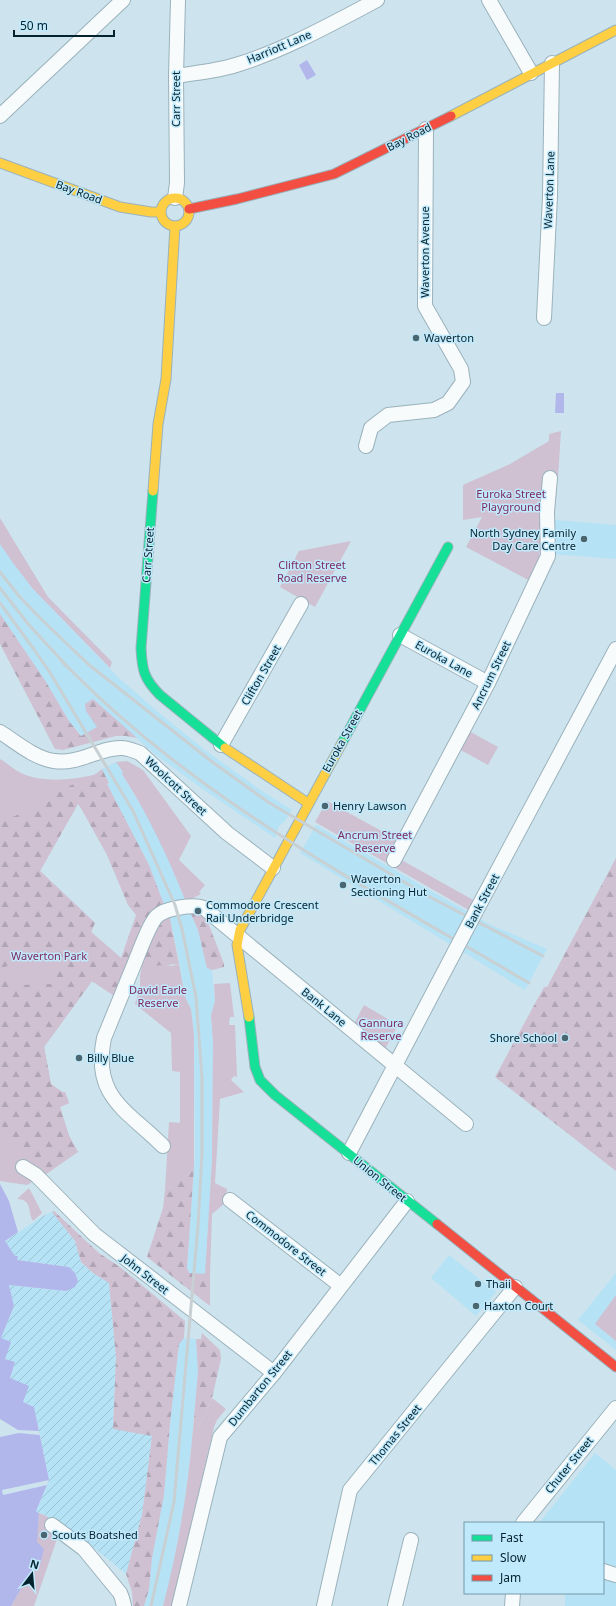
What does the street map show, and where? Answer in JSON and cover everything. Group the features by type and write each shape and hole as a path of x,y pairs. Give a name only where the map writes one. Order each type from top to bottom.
{"street":[{"path":"0,116 123,0"},
{"name":"Carr Street","path":"175,198 177,183 176,76 178,0"},
{"name":"Harriott Lane","path":"176,76 234,66 264,55 300,40 377,0"},
{"path":"489,0 531,73"},
{"name":"Bay Road","path":"189,209 237,199 334,174 426,129 616,30"},
{"name":"Waverton Lane","path":"544,318 550,196 552,63"},
{"name":"Waverton Avenue","path":"366,446 371,428 388,415 434,410 448,403 463,382 461,369 425,306 426,129"},
{"name":"Bay Road","path":"0,162 120,207 151,212 161,212"},
{"path":"175,198 184,201 189,209 187,219 180,225 176,226 167,223 161,212 161,208 167,200 175,198"},
{"name":"Carr Street","path":"176,226 166,379 158,424 141,648 142,667 147,681 153,688 221,745 308,803"},
{"name":"Ancrum Street","path":"394,860 488,683 548,556 547,512 550,478"},
{"name":"Euroka Street","path":"238,936 308,803 448,548"},
{"name":"Clifton Street","path":"221,745 301,604"},
{"name":"Euroka Lane","path":"400,635 488,683"},
{"name":"Bank Street","path":"349,1153 616,649"},
{"name":"Woolcott Street","path":"0,732 33,753 54,761 76,760 115,748 123,748 140,753 226,833 273,868"},
{"name":"Bank Lane","path":"163,1146 120,1108 112,1097 104,1082 100,1067 101,1052 104,1038 139,952 157,916 185,906 201,907 466,1124"},
{"name":"Union Street","path":"238,936 238,954 255,1067 260,1080 275,1095 616,1367"},
{"name":"John Street","path":"23,1167 36,1175 94,1234 274,1373"},
{"name":"Commodore Street","path":"230,1200 341,1286"},
{"name":"Dumbarton Street","path":"179,1606 220,1437 274,1373 407,1201"},
{"name":"Thomas Street","path":"324,1606 350,1490 515,1287"},
{"name":"Chuter Street","path":"524,1522 616,1408"},
{"path":"52,1525 84,1549 120,1593 124,1606"},
{"path":"395,1606 411,1540"},
{"path":"604,1571 616,1575"},
{"path":"512,1606 513,1594"}],"shaded area":[{"path":"307,60 316,75 307,80 299,65"},
{"path":"556,393 564,393 564,413 555,413"},
{"name":"North Sydney Family Day Care Centre","path":"554,520 616,525 616,559 552,554"},
{"path":"0,544 33,589 119,678 205,750 259,789 292,810 285,821 279,826 275,838 204,790 156,755 93,700 97,727 82,736 69,721 46,682 0,614"},
{"path":"116,762 124,773 122,774 151,822 186,902 165,907 149,865 107,784 109,783 102,769"},
{"path":"316,825 489,924 547,949 525,990 300,853"},
{"path":"182,912 191,914 198,930 207,968 212,970 215,1001 211,1015 213,1043 212,1160 205,1275 189,1273 187,1268 195,1155 194,1035 191,1009 185,997 170,919 174,915"},
{"path":"0,1184 9,1201 18,1232 5,1241 15,1256 18,1256 17,1260 69,1267 75,1273 78,1281 75,1287 66,1291 9,1285 14,1306 1,1338 11,1342 5,1359 15,1362 10,1378 29,1386 23,1402 34,1407 49,1480 36,1511 39,1513 37,1542 44,1549 40,1566 37,1568 34,1566 11,1606 0,1606"},
{"path":"52,1212 75,1241 81,1262 93,1273 109,1283 116,1357 113,1428 152,1436 142,1515 126,1574 88,1543 54,1520 36,1511 49,1480 34,1407 23,1402 10,1378 15,1363 5,1359 1,1338 14,1306 9,1285 66,1291 78,1281 75,1273 69,1267 17,1260 5,1241 43,1216"},
{"path":"449,1255 496,1292 476,1316 431,1278"},
{"path":"616,1273 616,1350 578,1320"},
{"path":"184,1338 196,1339 198,1371 184,1507 171,1577 163,1606 144,1606 149,1589 152,1558 164,1495 179,1343"},
{"path":"595,1453 616,1470 616,1567 604,1563 604,1522 540,1522"},
{"path":"604,1579 616,1583 616,1606 565,1606 565,1594 604,1594"}],"green space":[{"name":"Euroka Street Playground","path":"561,431 558,478 546,477 538,571 532,582 466,547 482,517 463,520 463,485 510,464 549,441 549,434"},
{"path":"0,518 48,597 112,662 110,668 33,589 13,563 0,544"},
{"name":"Clifton Street Road Reserve","path":"351,541 315,607 280,587 299,551"},
{"path":"0,614 46,682 69,721 81,736 97,727 86,711 85,704 93,699 137,738 116,736 63,750 55,749 0,644"},
{"path":"467,730 498,747 488,765 457,748"},
{"name":"Waverton Park","path":"0,759 21,773 38,778 57,780 94,775 40,871 95,923 91,932 121,958 116,997 92,981 44,1047 51,1084 62,1092 65,1092 69,1103 60,1107 69,1136 78,1152 19,1170 32,1182 27,1185 0,1181"},
{"path":"127,761 143,770 191,836 179,860 205,885 199,892 201,894 186,902 157,836 122,774 123,772 116,762"},
{"name":"Waverton Park","path":"102,769 109,783 107,784 149,865 165,907 116,997 92,981 44,1047 51,1084 62,1092 65,1092 69,1103 60,1107 69,1136 78,1152 42,1177 17,1151 0,1123 0,978 0,823 34,807 85,777 94,775","holes":["78,804 107,855 128,905 136,915 121,958 91,932 95,923 40,871","47,950 60,951 64,963 50,984 21,985 0,978 3,968 24,957"]},
{"name":"Ancrum Street Reserve","path":"327,801 396,839 389,853 484,906 479,916 315,822"},
{"name":"Shore School","path":"616,858 616,1171 495,1077 544,987 547,987"},
{"path":"183,909 203,914 207,920 224,967 212,970 207,968 198,930 191,914 185,913 179,913 170,919 179,964 152,966 143,961 159,923 163,918"},
{"name":"David Earle Reserve","path":"143,961 172,966 179,964 185,997 191,1009 194,1035 194,1167 187,1175 165,1190 169,1122 180,1123 180,1072 172,1071 171,1033 135,1004 140,988 140,976"},
{"path":"230,983 234,1017 230,1017 229,1025 235,1025 237,1077 234,1076 231,1080 244,1092 220,1099 215,1183 227,1189 225,1203 212,1214 210,1274 205,1275 212,1160 213,1043 211,1015 215,1001 214,984"},
{"name":"Gannura Reserve","path":"364,1005 398,1025 385,1049 354,1024"},
{"path":"194,1167 187,1268 189,1273 210,1274 210,1306 147,1257 163,1208 165,1190 187,1175"},
{"path":"29,1188 42,1213 33,1221 28,1204 25,1201 17,1199"},
{"path":"54,1211 99,1253 120,1267 185,1321 184,1338 179,1344 164,1495 152,1558 149,1589 144,1606 133,1606 132,1592 126,1574 142,1515 152,1436 113,1429 116,1357 109,1283 93,1273 81,1262 75,1241 52,1212"},
{"path":"616,1295 616,1341 595,1324"},
{"path":"202,1333 220,1350 221,1359 212,1398 199,1426 193,1429 198,1371 196,1339 201,1339"},
{"path":"212,1398 226,1409 217,1420 214,1427 172,1606 163,1606 182,1519 193,1429 199,1426"},
{"path":"39,1513 48,1517 46,1527 57,1539 34,1606 11,1606 34,1565"}],"pier":[{"path":"0,1419 18,1430 39,1431 40,1435 19,1433 0,1437"},
{"path":"49,1480 47,1485 3,1495 2,1490"}],"railway":[{"path":"0,572 19,596 39,617 88,664 211,761 268,802 428,896 543,956"},
{"path":"0,588 29,625 65,664"},
{"path":"0,603 49,671 133,811 175,905 182,929 196,997 202,1078 202,1152 198,1226 174,1502 151,1606"},
{"path":"66,666 61,660 113,710 167,755 224,798 344,875 529,983"}],"traffic: fast":[{"path":"153,491 141,648 143,668 150,684 160,695 225,748"},
{"path":"342,743 448,547"},
{"path":"249,1017 255,1067 260,1080 275,1095 437,1224"}],"traffic: slow":[{"path":"451,116 616,30"},
{"path":"0,163 120,207 151,212 161,212"},
{"path":"175,198 185,202 189,212 185,222 175,226 165,222 161,212 165,202 175,198"},
{"path":"153,491 158,424 166,379 175,226"},
{"path":"249,1017 237,945 240,930 342,743"},
{"path":"225,748 308,803"}],"traffic: jam":[{"path":"189,209 237,199 334,174 451,116"},
{"path":"437,1224 616,1367"}],"place":[{"name":"Waverton","path":"416,338"},
{"name":"North Sydney Family Day Care Centre","path":"584,539"},
{"name":"Henry Lawson","path":"325,806"},
{"name":"Waverton Sectioning Hut","path":"343,885"},
{"name":"Commodore Crescent Rail Underbridge","path":"198,911"},
{"name":"Shore School","path":"565,1038"},
{"name":"Billy Blue","path":"79,1058"},
{"name":"Thaii","path":"478,1284"},
{"name":"Haxton Court","path":"476,1306"},
{"name":"Scouts Boatshed","path":"44,1535"}]}
